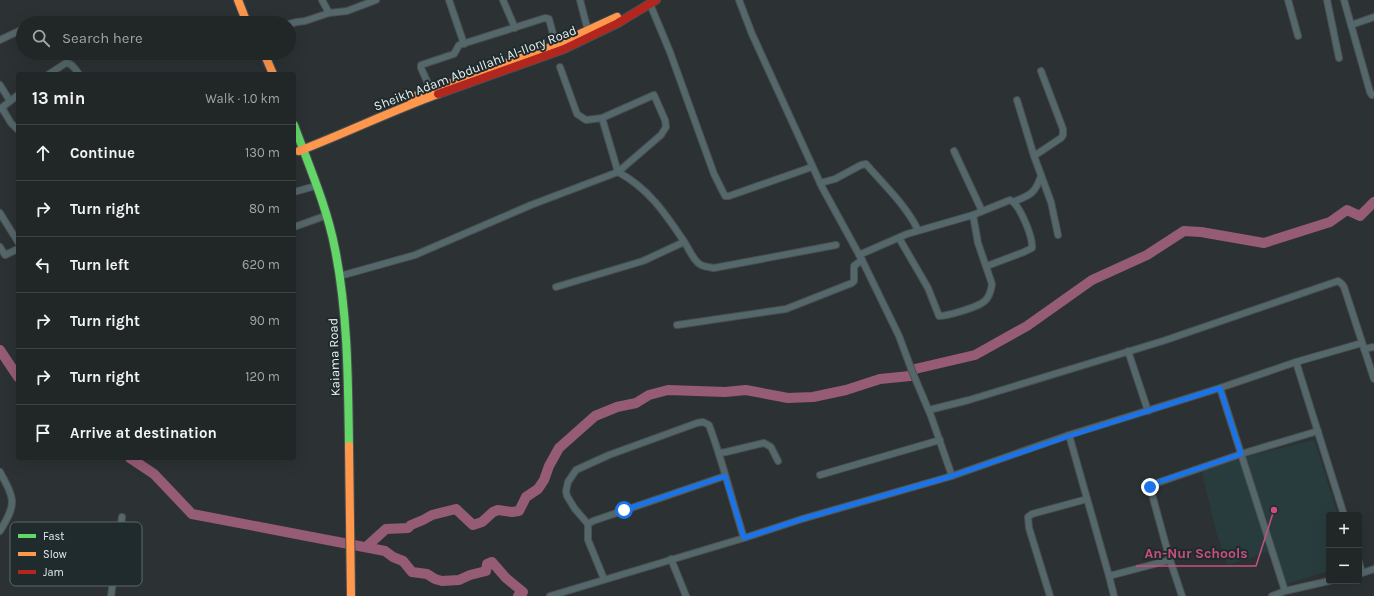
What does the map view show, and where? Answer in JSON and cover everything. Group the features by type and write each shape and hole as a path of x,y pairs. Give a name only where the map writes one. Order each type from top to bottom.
{"main road":[{"path":"238,0 244,16"},
{"path":"242,0 249,16"},
{"name":"Sheikh Adam Abdullahi Al-Ilory Road","path":"299,148 401,102 556,45 651,1"},
{"name":"Sheikh Adam Abdullahi Al-Ilory Road","path":"299,148 404,106 564,49 618,23 651,1"},
{"path":"263,60 267,72"},
{"path":"267,60 272,72"},
{"name":"Kaiama Road","path":"296,134 299,148 322,217 335,269 342,348 351,596"},
{"name":"Kaiama Road","path":"299,148 325,210 340,276 347,348 347,596"}],"street":[{"path":"322,0 329,13"},
{"path":"296,22 306,21 329,13 347,11 376,0"},
{"path":"449,0 464,44"},
{"path":"503,0 515,28"},
{"path":"580,0 588,31"},
{"path":"739,0 752,34 812,167 861,258 899,336 913,374 929,410 952,476"},
{"path":"1288,0 1298,36"},
{"path":"1327,0 1339,58"},
{"path":"1344,0 1372,95"},
{"path":"651,1 714,174 725,196 729,196 812,167"},
{"path":"1351,25 1374,17"},
{"path":"431,90 421,68 422,65 454,54 459,45 545,18 549,19 556,45"},
{"path":"0,40 16,32"},
{"path":"53,72 68,63 71,64 77,72"},
{"path":"340,276 415,255 531,205 618,172 661,135 666,127 665,120 654,95 602,118 586,120 577,114 560,67"},
{"path":"1034,156 1061,138 1063,135 1063,129 1041,71"},
{"path":"0,85 10,100"},
{"path":"16,96 1,109 16,128"},
{"path":"1017,100 1034,156 1051,202 1058,235"},
{"path":"602,118 618,172 633,180 650,195 684,242 695,260 701,265 714,268 836,245"},
{"path":"954,151 982,211"},
{"path":"820,183 835,179 861,165 866,164 911,216 918,230"},
{"path":"676,325 786,309 852,283 854,281 854,266 861,258 918,230 973,215 1010,200 1013,202 1031,195 1035,191 1041,176"},
{"path":"296,191 312,187"},
{"path":"986,266 1024,252 1033,246 1022,215 1013,202"},
{"path":"0,213 16,239"},
{"path":"899,238 928,288 939,316 975,306 982,303 989,294 992,284 978,243 973,215"},
{"path":"296,226 322,217"},
{"path":"556,287 643,261 684,242"},
{"path":"0,247 5,255 16,250"},
{"path":"929,410 969,400 1203,328 1338,281 1344,287 1374,379"},
{"path":"550,596 744,538 802,519 952,476 1296,362 1363,346 1374,346"},
{"path":"1128,351 1148,411"},
{"path":"1296,362 1343,512"},
{"path":"1220,388 1285,591"},
{"path":"604,579 588,540 588,524 575,509 567,496 568,482 576,470 616,452 697,423 703,422 709,426 719,453 744,538"},
{"path":"1182,596 1170,560 1150,487 1151,485 1241,454 1318,431"},
{"path":"1069,436 1114,596"},
{"path":"820,475 940,440"},
{"path":"719,453 764,443 771,448 778,461"},
{"path":"0,472 10,490 12,504 10,514 0,531"},
{"path":"588,524 592,521 648,501 725,476"},
{"path":"1050,596 1029,528 1028,517 1032,514 1087,498"},
{"path":"121,522 122,517"},
{"path":"671,559 686,596"},
{"path":"1109,576 1170,560"},
{"path":"1362,573 1374,569"},
{"path":"1272,596 1285,591 1326,582"},
{"path":"111,596 112,586"}],"shaded area":[{"path":"1314,440 1337,512 1326,512 1326,572 1286,584 1267,552 1228,565 1217,535 1201,468"}],"waterway":[{"path":"366,547 386,529 408,528 411,525 432,515 456,509 473,525 482,522 493,512 498,510 512,512 519,511 526,497 538,489 544,480 549,466 559,448 595,416 617,407 636,403 649,395 668,390 725,392 746,390 788,398 813,397 846,390 880,379 910,376 915,369 975,355 1027,326 1092,280 1147,255 1184,231 1201,232 1264,243 1330,222 1347,210 1360,216 1374,202"},
{"path":"0,350 16,374"},
{"path":"133,460 154,474 192,514 385,551 393,557 403,561 412,572 427,574 442,581 459,580 470,575 486,571 487,564 492,562 506,578 523,592 518,596"}],"traffic: fast":[{"path":"296,130 317,187 332,233 335,249 343,298 345,323 349,446"}],"traffic: slow":[{"path":"238,0 244,16"},
{"path":"410,98 556,45 617,17"},
{"path":"267,60 272,72"},
{"path":"299,151 438,94"},
{"path":"349,446 351,596"}],"traffic: jam":[{"path":"438,94 564,49 618,23 656,0"}],"place":[{"name":"An-Nur Schools","path":"1274,510"}],"route":[{"path":"624,510 725,476 744,538 802,519 952,476 992,461 1220,388 1241,454 1153,483 1150,487"}]}
